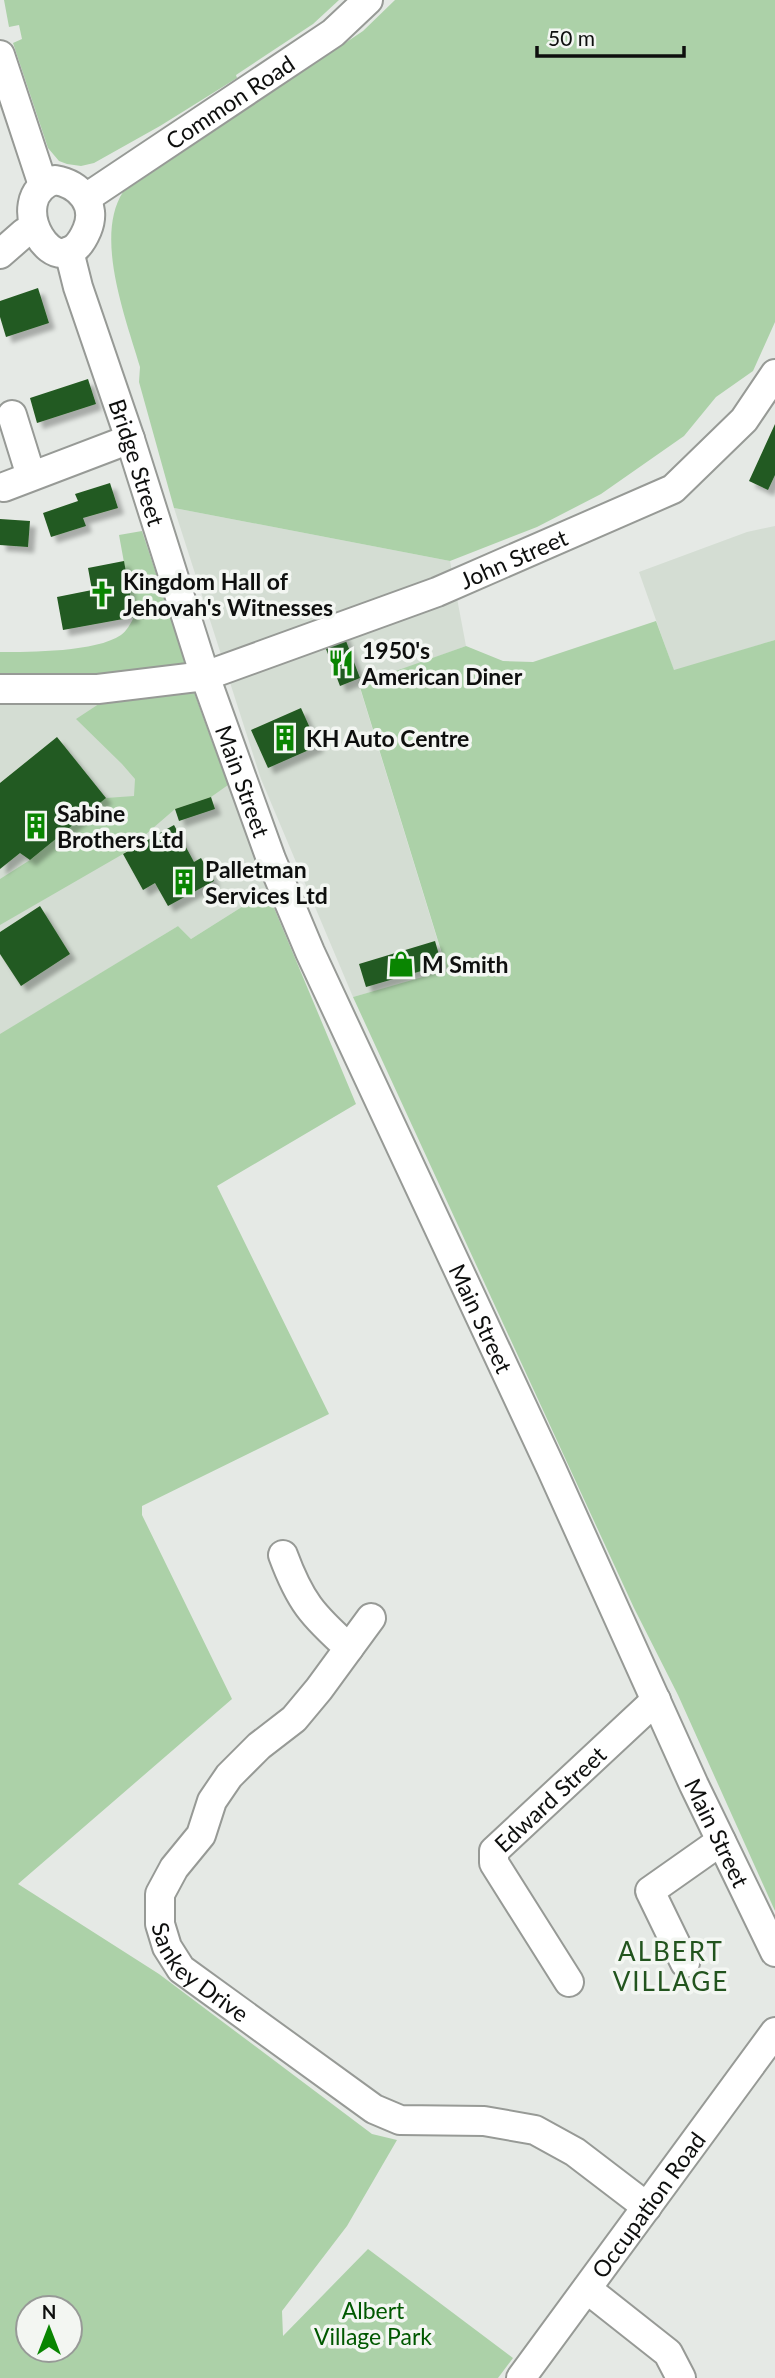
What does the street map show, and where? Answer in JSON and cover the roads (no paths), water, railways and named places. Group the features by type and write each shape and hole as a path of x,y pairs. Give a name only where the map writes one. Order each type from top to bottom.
{"street":[{"name":"Common Road","path":"86,198 333,33 368,0"},
{"path":"0,55 42,182"},
{"path":"42,182 68,182 86,198 90,223 85,235 69,251 47,250 35,245 24,233 20,222 22,201 29,191 42,182"},
{"path":"0,254 24,233"},
{"name":"Bridge Street","path":"69,251 78,287 130,439 205,676"},
{"name":"John Street","path":"0,689 98,689 205,676 437,592 673,489 744,419 775,374"},
{"path":"12,415 31,476"},
{"path":"4,487 130,439"},
{"name":"Main Street","path":"205,676 271,859 310,952 551,1468 721,1841 775,1952"},
{"path":"283,1555 293,1583 306,1607 349,1648"},
{"name":"Sankey Drive","path":"371,1618 294,1719 259,1746 229,1776 212,1801 201,1835 173,1868 160,1894 160,1924 167,1947 181,1969 374,2109 400,2120 484,2121 535,2130 575,2152 647,2207"},
{"name":"Edward Street","path":"569,1982 494,1863 494,1851 656,1700"},
{"path":"685,1963 650,1891 721,1841"},
{"name":"Occupation Road","path":"521,2378 775,2032"},
{"path":"587,2289 668,2353 681,2378"}],"place":[{"name":"Kingdom Hall of Jehovah's Witnesses","path":"102,594"},
{"name":"1950's American Diner","path":"341,663"},
{"name":"KH Auto Centre","path":"285,738"},
{"name":"Sabine Brothers Ltd","path":"36,826"},
{"name":"Palletman Services Ltd","path":"184,882"},
{"name":"M Smith","path":"401,964"}],"district":[{"name":"ALBERT VILLAGE","path":"671,1966"}],"park label":[{"name":"Albert Village Park","path":"373,2323"}]}
